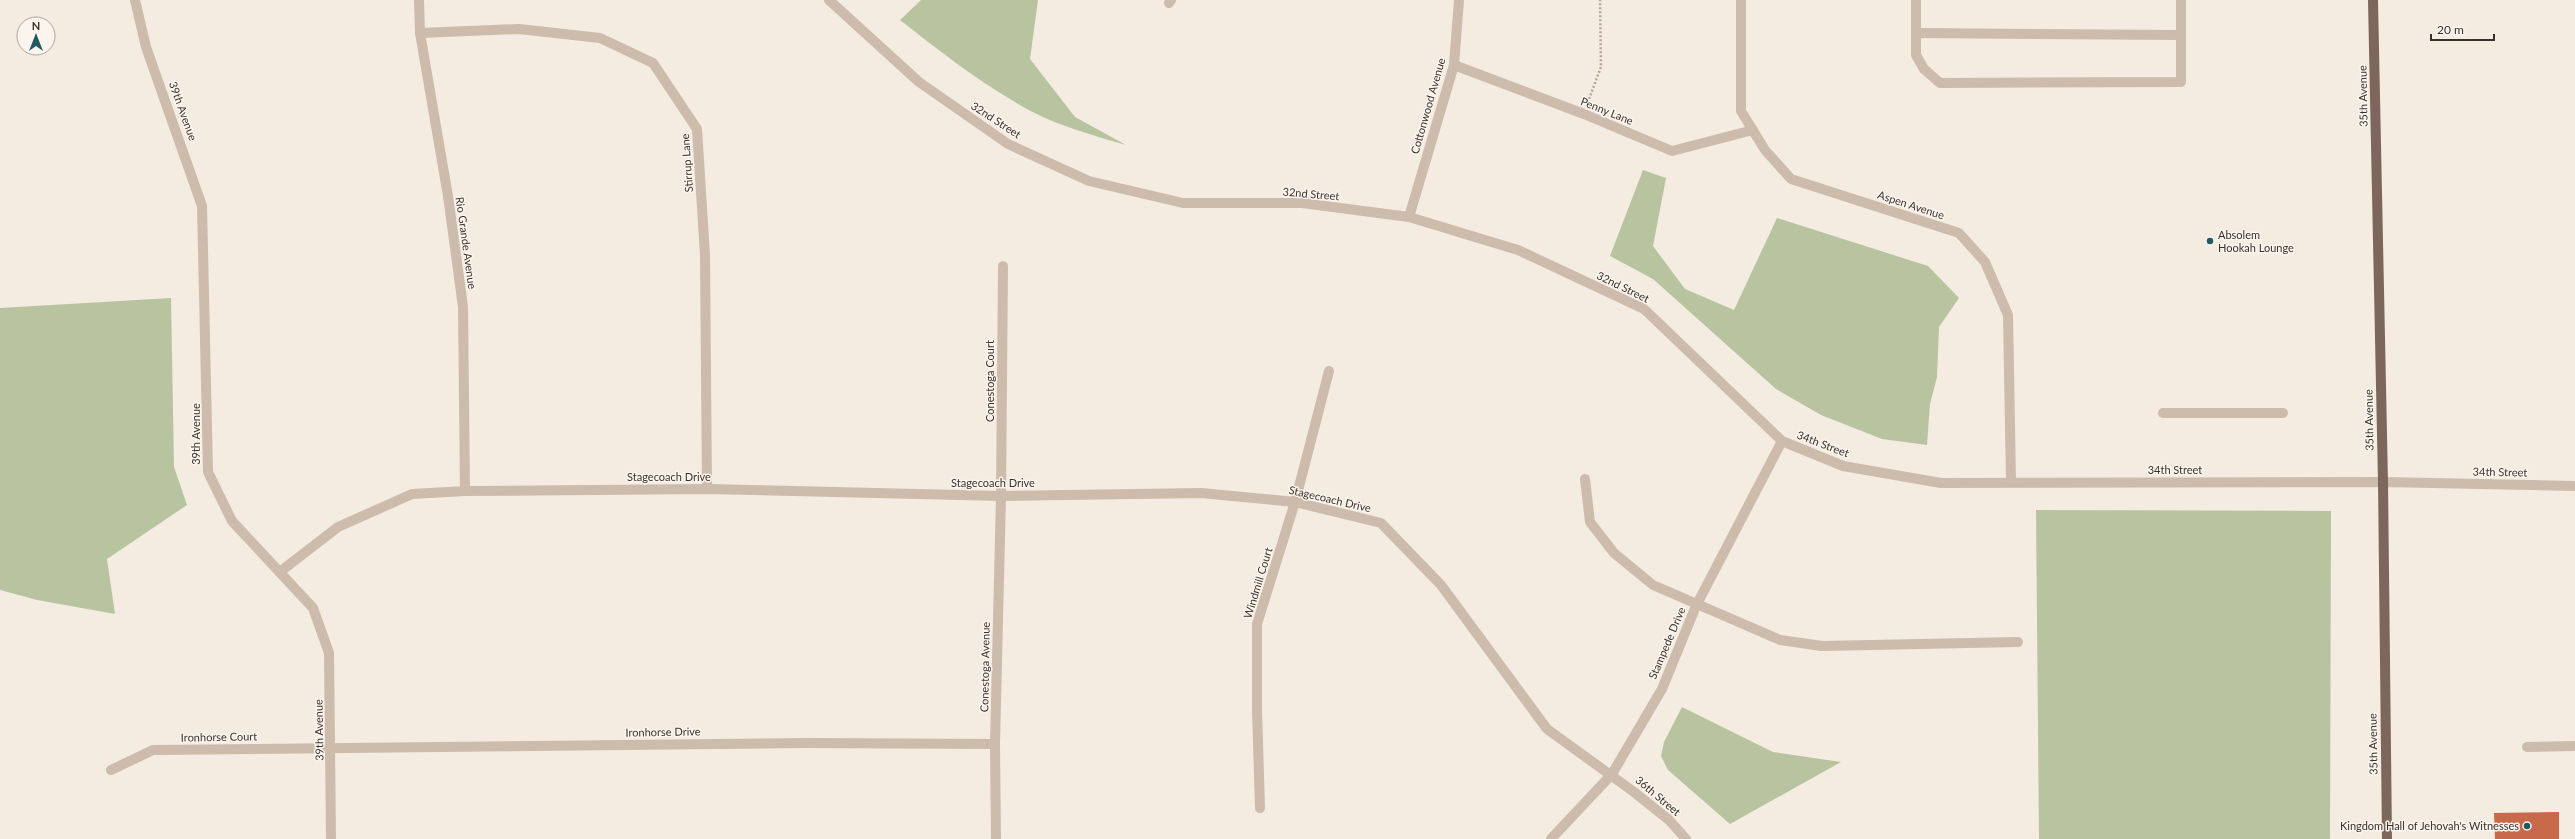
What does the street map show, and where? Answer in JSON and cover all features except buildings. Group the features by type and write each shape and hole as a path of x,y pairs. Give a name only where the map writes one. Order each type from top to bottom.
{"main road":[{"name":"35th Avenue","path":"2373,0 2383,482 2387,839"}],"street":[{"name":"39th Avenue","path":"135,0 146,47 202,206 208,472 232,521 281,571 313,608 329,653 332,747 331,839"},
{"name":"Rio Grande Avenue","path":"419,0 420,33 448,196 463,306 465,491"},
{"name":"32nd Street","path":"829,0 918,82 1008,144 1089,181 1183,203 1302,203 1408,217 1518,250 1644,309 1782,441"},
{"name":"Cottonwood Avenue","path":"1408,217 1454,65 1459,0"},
{"name":"Aspen Avenue","path":"1741,0 1741,110 1765,150 1791,179 1959,233 1985,262 2008,315 2011,482"},
{"path":"1916,0 1916,55 1924,69 1940,83 2181,82 2181,0"},
{"name":"Stirrup Lane","path":"420,33 519,29 600,38 653,63 697,129 705,256 707,489"},
{"path":"1916,33 2181,35"},
{"name":"Penny Lane","path":"1454,65 1584,114 1672,151 1754,130"},
{"name":"Conestoga Court","path":"1001,496 1003,266"},
{"name":"Windmill Court","path":"1260,808 1256,710 1257,624 1295,502 1329,371"},
{"path":"2163,413 2283,413"},
{"name":"34th Street","path":"1782,441 1843,466 1941,483 2383,482 2575,486"},
{"name":"Stampede Drive","path":"1551,839 1612,774 1662,689 1696,606 1782,441"},
{"path":"1585,479 1590,522 1614,553 1653,585 1696,606 1780,640 1822,646 2018,642"},
{"name":"Stagecoach Drive","path":"281,571 338,526 412,494 465,491 707,489 1001,496 1201,493 1295,502 1381,523 1442,585 1547,729 1612,774"},
{"name":"Conestoga Avenue","path":"996,839 995,744 1001,496"},
{"name":"Ironhorse Drive","path":"332,747 807,743 995,744"},
{"path":"2527,747 2575,746"},
{"name":"Ironhorse Court","path":"111,770 153,750 332,747"},
{"name":"36th Street","path":"1612,774 1669,820 1686,839"}],"path":[{"path":"1584,114 1601,67 1600,0"}],"green space":[{"path":"921,0 1038,0 1030,59 1075,117 1126,145 1098,137 1041,116 1000,93 970,73 900,20"},
{"path":"1643,170 1666,178 1653,246 1685,289 1734,310 1777,218 1928,266 1959,298 1939,327 1937,377 1930,404 1927,445 1882,439 1821,415 1776,389 1653,279 1610,256"},
{"path":"171,298 174,467 187,505 107,559 115,614 37,600 0,590 0,308"},
{"path":"2036,510 2331,511 2330,839 2039,839"},
{"path":"1682,707 1773,752 1841,762 1730,824 1668,770 1661,756 1664,742"}],"place":[{"name":"Absolem Hookah Lounge","path":"2210,241"},
{"name":"Kingdom Hall of Jehovah's Witnesses","path":"2527,826"}]}
